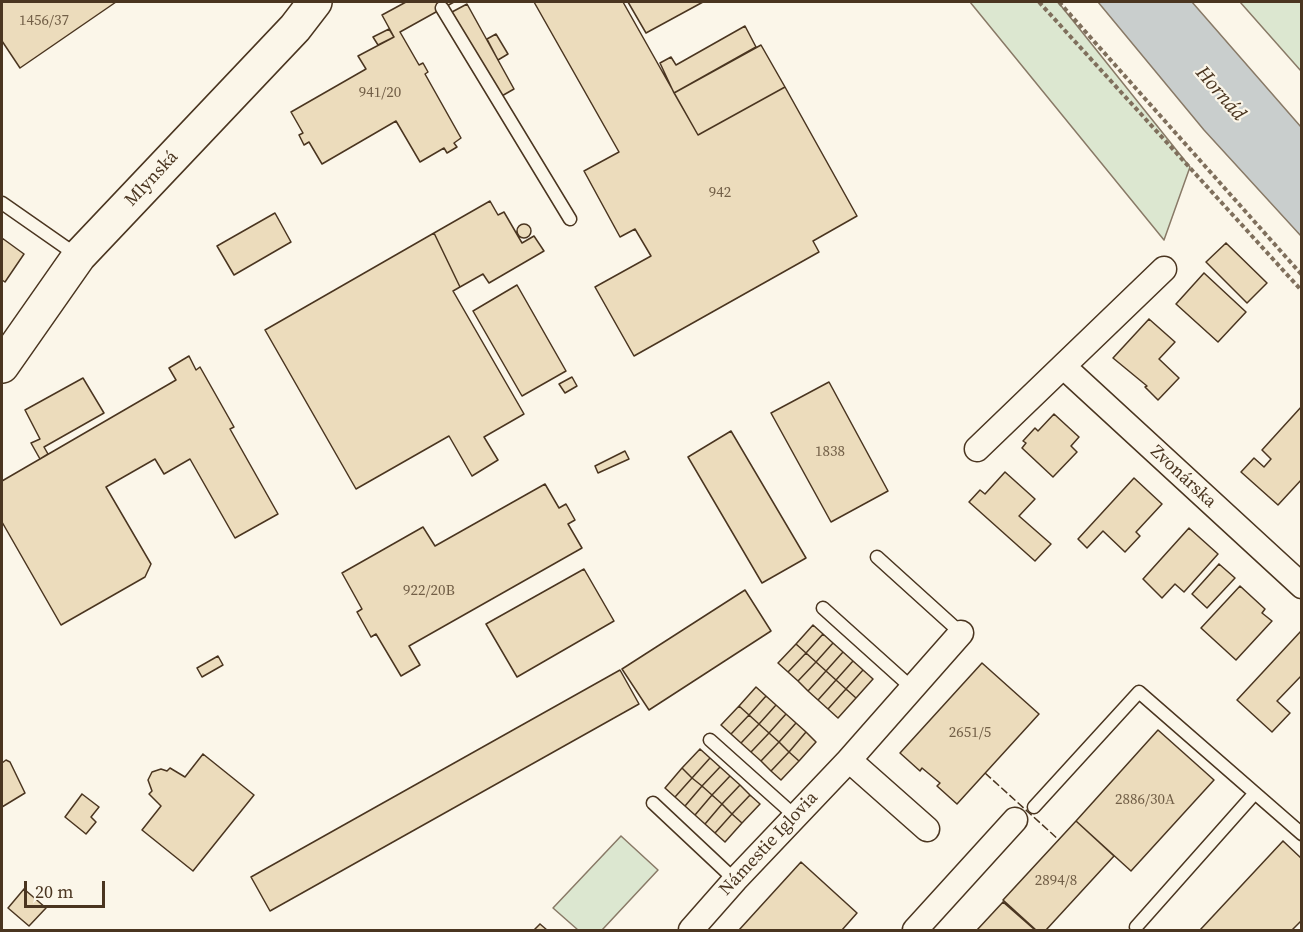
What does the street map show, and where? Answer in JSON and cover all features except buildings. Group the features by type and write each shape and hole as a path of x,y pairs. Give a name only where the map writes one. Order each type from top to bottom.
{"street":[{"name":"Mlynská","path":"2,366 79,256 295,28 315,2"},
{"path":"978,449 1164,268"},
{"name":"Zvonárska","path":"1064,367 1302,586"},
{"name":"Námestie Iglovia","path":"691,930 849,759 961,633"},
{"path":"849,759 927,829"},
{"path":"915,930 1024,813"}],"lane":[{"path":"442,8 570,219"},
{"path":"2,203 79,256"},
{"path":"878,557 961,633"},
{"path":"823,608 912,688"},
{"path":"1024,813 1139,692 1302,834"},
{"path":"710,740 795,816"},
{"path":"1136,927 1255,793"},
{"path":"653,803 735,880"}],"path":[{"path":"1039,2 1302,291"},
{"path":"1059,2 1302,275"}],"green space":[{"path":"970,2 1058,2 1190,167 1164,240"},
{"path":"1240,2 1301,2 1301,71"},
{"path":"621,836 658,870 602,930 578,930 553,908"}],"water":[{"name":"Hornád","path":"1098,2 1192,2 1301,127 1301,236 1204,130"}],"fence":[{"path":"985,773 1059,840"}]}
